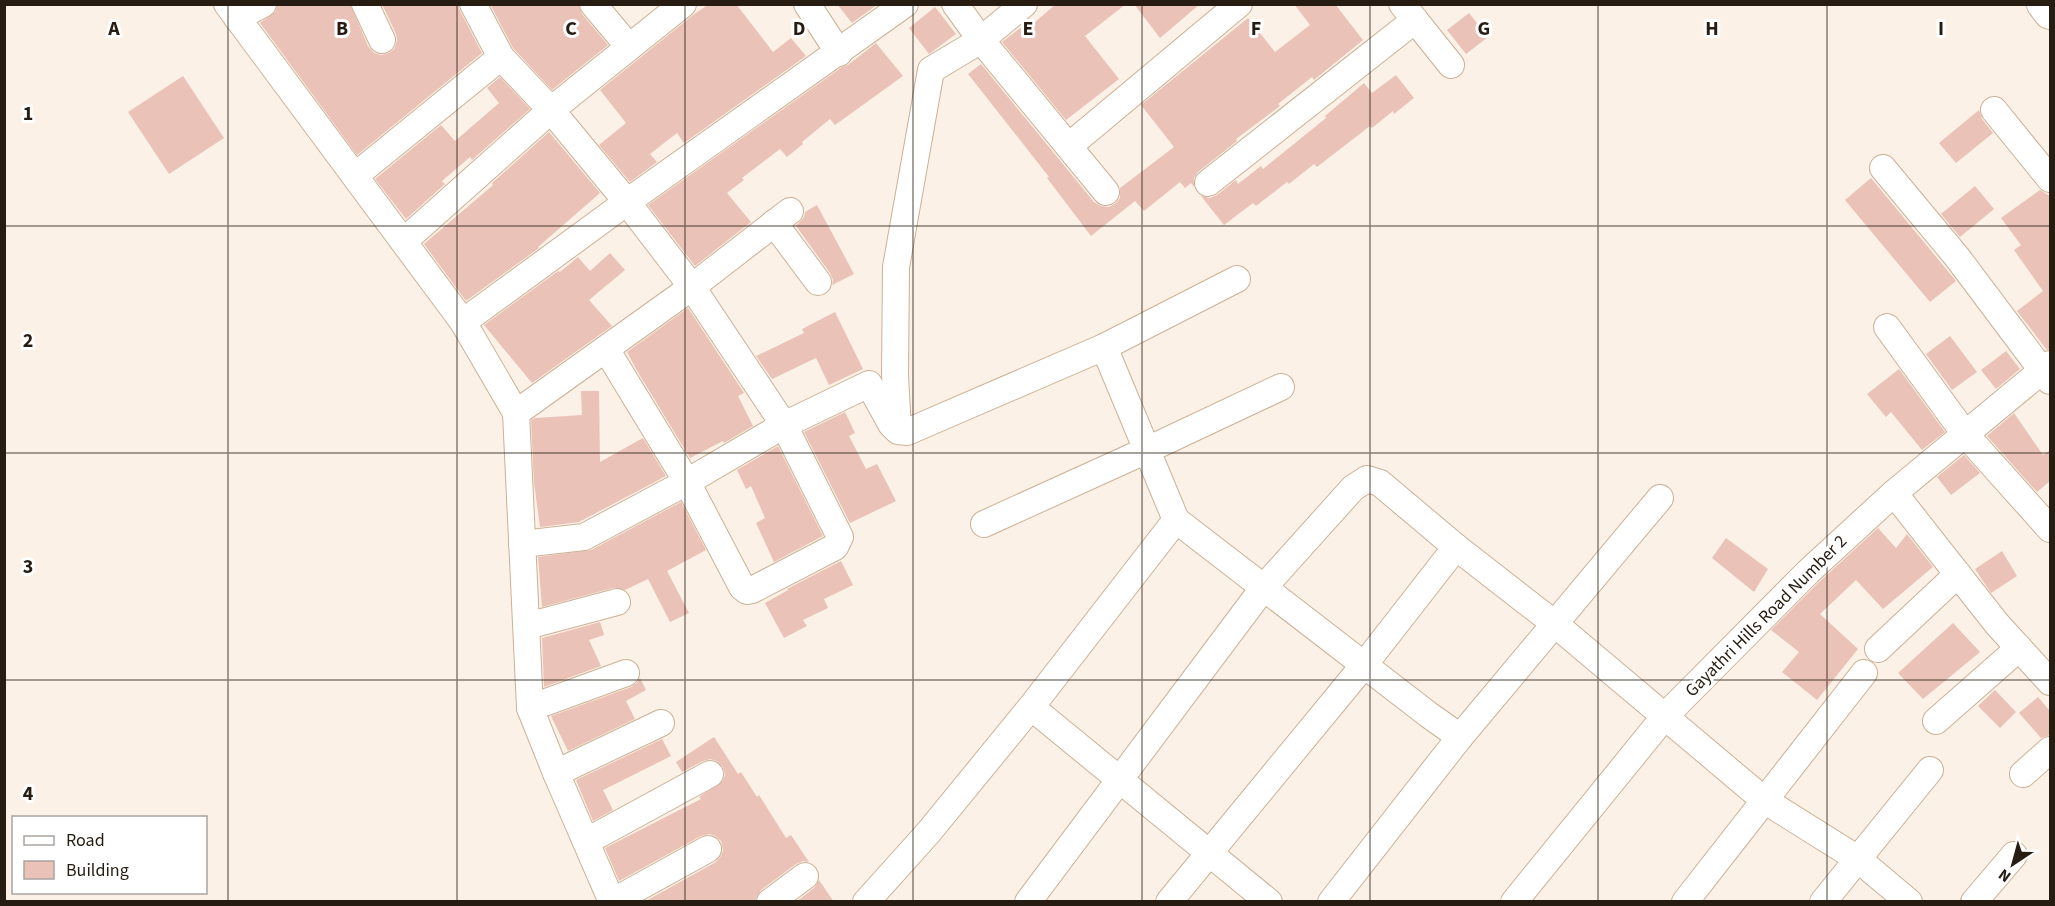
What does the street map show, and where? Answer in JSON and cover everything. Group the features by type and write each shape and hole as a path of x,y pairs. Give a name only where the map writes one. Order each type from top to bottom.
{"street":[{"path":"263,4 232,11 463,322 516,413 530,708 612,902 708,849"},
{"path":"365,4 382,40"},
{"path":"473,4 501,57 551,110 627,202 692,288 784,425 840,537 835,547 753,590 747,591 742,588 687,482 606,349"},
{"path":"592,4 629,47"},
{"path":"807,4 839,53"},
{"path":"463,322 905,4"},
{"path":"955,4 981,40 1106,192"},
{"path":"898,431 895,375 896,267 931,70 981,40 1024,4"},
{"path":"1069,146 1239,4"},
{"path":"2043,4 2050,13"},
{"path":"404,241 551,110 675,7"},
{"path":"1208,183 1408,12 1451,65"},
{"path":"356,175 501,57"},
{"path":"1994,110 2050,179"},
{"path":"1883,168 2048,372"},
{"path":"516,413 692,288 782,217 818,282"},
{"path":"522,544 584,537 687,482 784,425 869,384 891,424 898,431 907,432 1104,347 1238,279"},
{"path":"1887,327 1965,434 2050,529"},
{"path":"1104,347 1176,520 1429,715 1460,736"},
{"name":"Gayathri Hills Road Number 2","path":"1514,902 1665,716 1808,572 1894,493 1965,434 2048,372"},
{"path":"984,524 1281,387"},
{"path":"1029,902 1263,587 1353,488 1367,479 1380,483 1555,624 1764,800 1858,859 1909,902"},
{"path":"1894,493 1997,624 2050,682"},
{"path":"1331,902 1460,736 1660,498"},
{"path":"866,902 928,833 1031,707 1176,520"},
{"path":"1169,902 1364,665 1456,546"},
{"path":"1878,649 1958,574"},
{"path":"526,626 617,602"},
{"path":"1936,721 2019,648"},
{"path":"530,708 626,673"},
{"path":"1685,902 1864,673"},
{"path":"1031,707 1269,902"},
{"path":"556,773 661,723"},
{"path":"2023,774 2050,750"},
{"path":"1823,902 1930,770"},
{"path":"587,841 710,774"},
{"path":"1974,902 2014,855"},
{"path":"770,902 805,876"}],"building":[{"path":"278,4 350,4 368,46 374,53 381,55 394,49 397,41 382,4 458,4 482,53 357,155 260,23 275,12"},
{"path":"490,4 578,4 582,14 608,45 552,90 513,48"},
{"path":"709,4 736,4 773,52 791,38 806,56 684,143 677,133 650,154 657,162 630,182 599,145 626,123 600,90"},
{"path":"837,4 878,4 852,23"},
{"path":"1056,4 1126,4 1085,36 1119,79 1066,120 1002,42 1032,19 1035,22"},
{"path":"1134,4 1200,4 1160,38"},
{"path":"1294,4 1335,4 1363,40 1314,80 1312,77 1278,104 1280,106 1236,139 1237,141 1198,172 1194,178 1194,187 1191,183 1185,188 1180,182 1144,211 1135,201 1091,236 1047,178 1049,177 968,74 981,64 1094,202 1109,207 1120,198 1120,188 1174,147 1141,105 1248,18 1275,52 1310,25"},
{"path":"935,7 956,34 929,54 909,28"},
{"path":"1469,13 1488,37 1466,54 1447,30"},
{"path":"876,43 903,76 835,125 830,119 787,157 780,149 742,178 744,180 727,193 751,222 695,266 648,205"},
{"path":"1396,75 1414,98 1372,128 1370,126 1317,167 1314,164 1289,184 1287,182 1256,206 1253,203 1224,225 1201,196 1210,198 1217,195 1236,180 1238,184 1261,166 1263,169 1326,118 1325,116 1364,83 1372,93"},
{"path":"183,76 224,138 169,174 128,112"},
{"path":"500,77 530,109 472,160 470,157 442,181 445,184 406,219 375,179 441,125 455,141 499,103 487,88"},
{"path":"1979,110 1982,119 1993,133 1956,163 1939,143"},
{"path":"549,132 600,193 539,248 466,301 424,244 493,185 492,183"},
{"path":"1871,178 1956,281 1930,302 1845,200"},
{"path":"1975,186 1994,209 1960,237 1941,214"},
{"path":"2040,190 2050,196 2050,349 2047,350 2017,311 2043,291 2014,250 2021,245 2001,218"},
{"path":"817,205 854,274 832,285 833,280 830,273 796,226 804,217 805,212"},
{"path":"610,253 625,270 589,300 612,326 532,383 484,325 578,257 590,271"},
{"path":"688,308 744,393 738,396 753,426 724,443 723,441 690,458 627,352"},
{"path":"835,312 863,369 829,385 816,358 772,379 756,356 804,333 802,329"},
{"path":"1950,336 1977,372 1952,390 1926,354"},
{"path":"2006,351 2020,369 1996,389 1981,370"},
{"path":"1899,369 1945,432 1922,450 1891,412 1886,417 1867,394"},
{"path":"581,391 599,391 600,462 643,438 666,476 579,522 540,527 534,483 531,420 582,415"},
{"path":"845,412 855,433 849,436 866,469 877,464 896,501 850,523 804,432"},
{"path":"2014,413 2043,455 2050,450 2050,481 2037,492 1987,436"},
{"path":"778,446 823,536 774,562 756,523 765,518 751,486 746,489 737,470"},
{"path":"1964,455 1980,473 1951,495 1937,477"},
{"path":"681,502 706,550 667,571 689,613 670,622 648,579 625,590 613,588 542,607 538,557 591,550"},
{"path":"1878,528 1896,548 1907,534 1933,567 1883,609 1856,580 1820,614 1858,649 1817,700 1782,672 1799,652 1771,630"},
{"path":"1726,538 1768,569 1754,592 1712,558"},
{"path":"2002,551 2017,576 1991,593 1975,569"},
{"path":"841,561 853,585 824,599 828,608 803,620 807,626 784,638 765,603"},
{"path":"600,622 604,635 589,640 601,666 544,687 542,638"},
{"path":"1953,623 1980,652 1923,699 1898,673"},
{"path":"640,678 646,690 626,701 635,719 568,751 551,716 631,687"},
{"path":"1995,690 2016,712 2000,728 1978,706"},
{"path":"2038,697 2050,711 2050,735 2041,738 2019,713"},
{"path":"714,737 738,774 741,772 757,797 759,795 786,838 791,835 809,862 803,861 796,864 761,890 755,902 644,902 716,862 723,850 721,841 709,834 701,836 619,881 605,848 701,799 699,797 722,782 725,775 723,767 717,761 710,759 703,761 682,772 676,762"},
{"path":"662,739 671,756 603,790 613,810 593,821 576,780"},
{"path":"819,880 834,902 796,902 814,888"}]}
